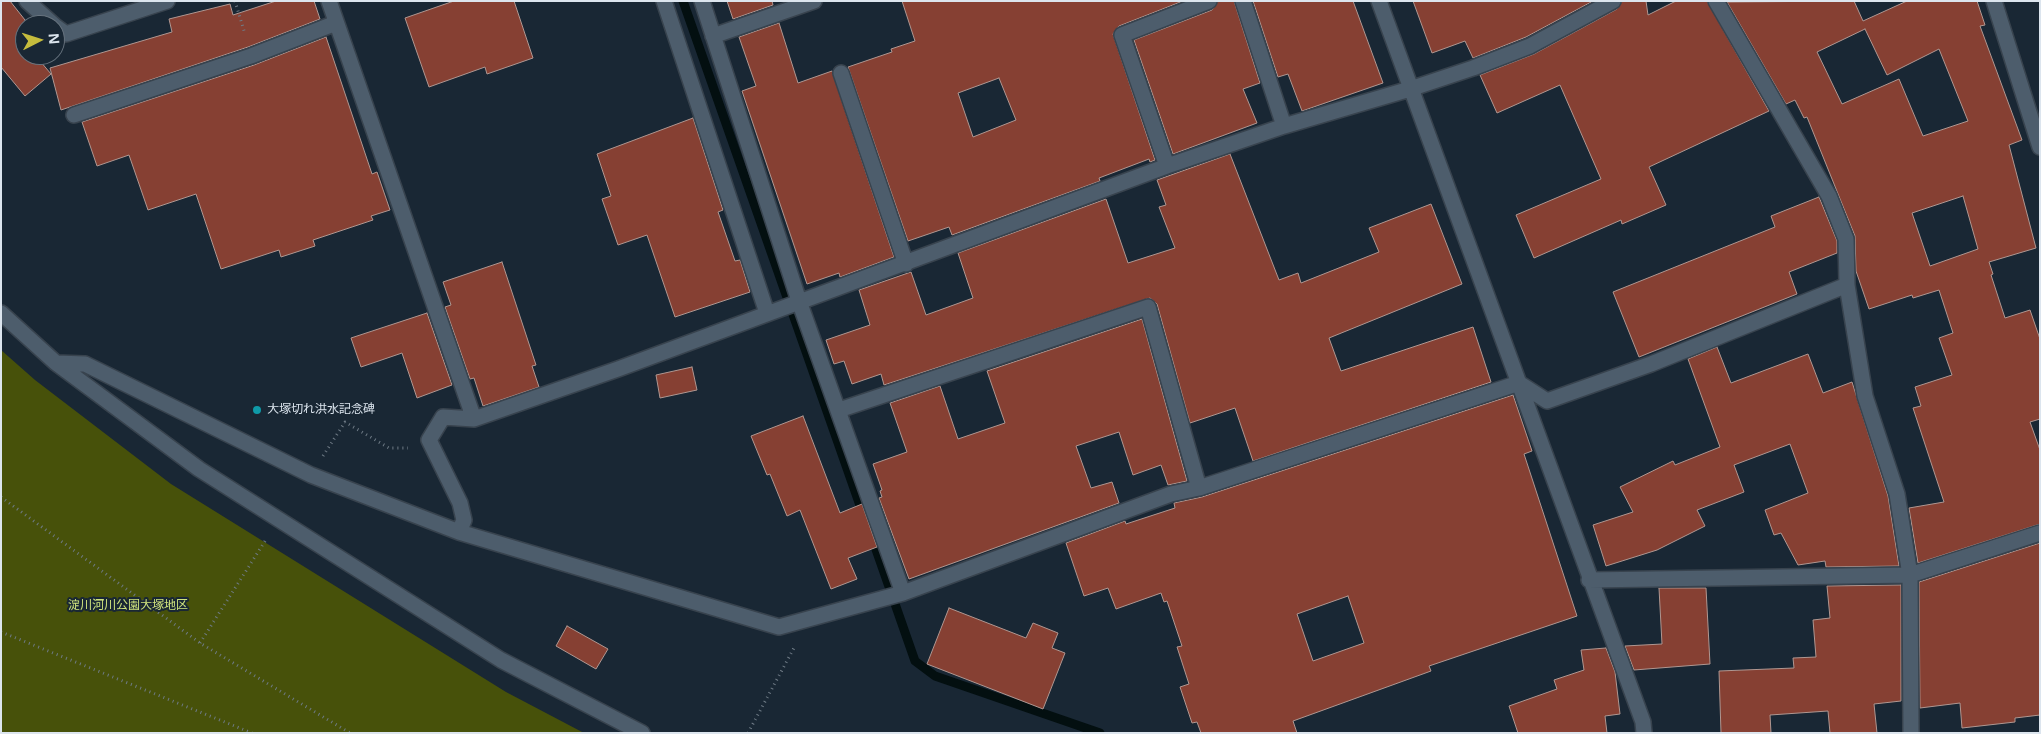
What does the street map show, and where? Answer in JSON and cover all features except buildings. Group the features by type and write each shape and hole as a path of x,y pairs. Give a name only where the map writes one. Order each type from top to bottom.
{"street":[{"path":"27,1 43,15"},
{"path":"65,33 167,1"},
{"path":"329,1 474,419"},
{"path":"664,1 767,313"},
{"path":"702,1 799,301 840,410 903,593"},
{"path":"713,36 814,1"},
{"path":"1167,166 1122,35 1209,1"},
{"path":"1243,1 1284,126"},
{"path":"1379,1 1589,580 1643,722 1644,733"},
{"path":"459,532 464,520 460,502 429,440 443,417 474,419 618,369 799,301 906,264 1167,166 1284,126 1410,89 1530,46 1613,1"},
{"path":"1716,1 1829,196 1846,239 1847,285 1864,396 1897,494 1910,575 1910,733"},
{"path":"1994,1 2040,147"},
{"path":"74,115 252,56 336,23"},
{"path":"841,73 906,264"},
{"path":"56,363 85,364 311,474 459,532 779,628 810,617 903,593 1171,494 1199,488 1519,384 1548,401 1651,364 1847,285"},
{"path":"840,410 1148,307 1199,488"},
{"path":"1,313 56,363 199,469 501,660 642,733"},
{"path":"1589,580 1910,575 2040,533"}],"path":[{"path":"235,1 252,56"},
{"path":"345,422 389,448 408,448 429,440"},
{"path":"1,497 200,643 350,733"},
{"path":"748,733 810,617"},
{"path":"1,632 252,733"}],"green space":[{"name":"淀川河川公園大塚地区","path":"1,350 35,380 171,484 506,692 584,733 1,733"}],"waterway":[{"path":"683,1 863,514"},
{"path":"872,538 915,661 935,676 1100,733"}],"place":[{"name":"大塚切れ洪水記念碑","path":"257,410"}]}
